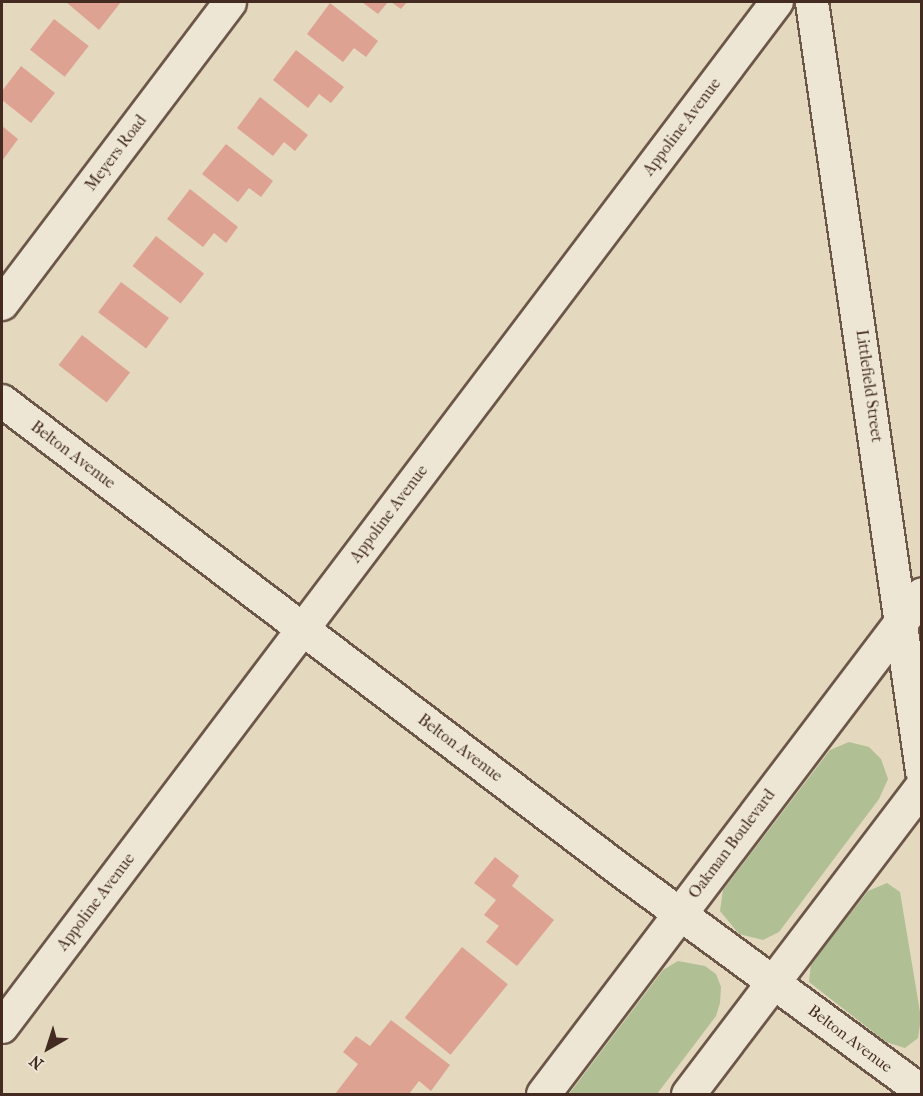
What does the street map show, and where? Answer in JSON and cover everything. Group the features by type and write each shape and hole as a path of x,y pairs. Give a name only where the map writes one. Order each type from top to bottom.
{"street":[{"name":"Meyers Road","path":"2,304 230,2"},
{"name":"Appoline Avenue","path":"2,1028 777,2"},
{"name":"Littlefield Street","path":"812,2 921,771"},
{"name":"Belton Avenue","path":"2,401 679,914 921,1092"},
{"name":"Oakman Boulevard","path":"543,1095 921,594"},
{"path":"688,1095 921,786"}],"green space":[{"path":"849,742 869,747 881,759 888,779 879,799 779,932 763,940 739,934 720,911 723,890 830,750"},
{"path":"887,883 900,892 921,1018 918,1038 905,1048 886,1042 809,982 811,963 868,891"},
{"path":"678,961 705,966 716,974 721,987 720,1003 716,1016 657,1094 569,1094 663,970"}],"building":[{"path":"66,2 121,2 99,30"},
{"path":"362,2 388,2 378,14"},
{"path":"391,2 407,2 401,9"},
{"path":"330,3 378,41 366,57 354,48 343,62 307,34"},
{"path":"54,19 89,46 65,77 30,50"},
{"path":"296,50 344,87 331,103 319,94 308,108 273,80"},
{"path":"21,66 55,93 31,123 2,100 2,91"},
{"path":"260,97 308,135 295,151 284,142 273,156 237,128"},
{"path":"2,126 18,139 2,161"},
{"path":"226,144 273,181 261,197 249,188 238,202 202,174"},
{"path":"190,189 238,227 226,243 214,233 203,247 167,219"},
{"path":"156,236 204,274 181,303 133,266"},
{"path":"121,282 169,318 146,348 98,312"},
{"path":"82,335 130,373 107,402 59,365"},
{"path":"495,857 519,876 512,886 554,920 517,966 486,942 499,926 484,915 496,900 474,883"},
{"path":"462,947 508,984 451,1055 405,1018"},
{"path":"391,1020 450,1065 431,1091 419,1081 409,1094 335,1094 358,1064 343,1052 356,1036 370,1046"}]}
